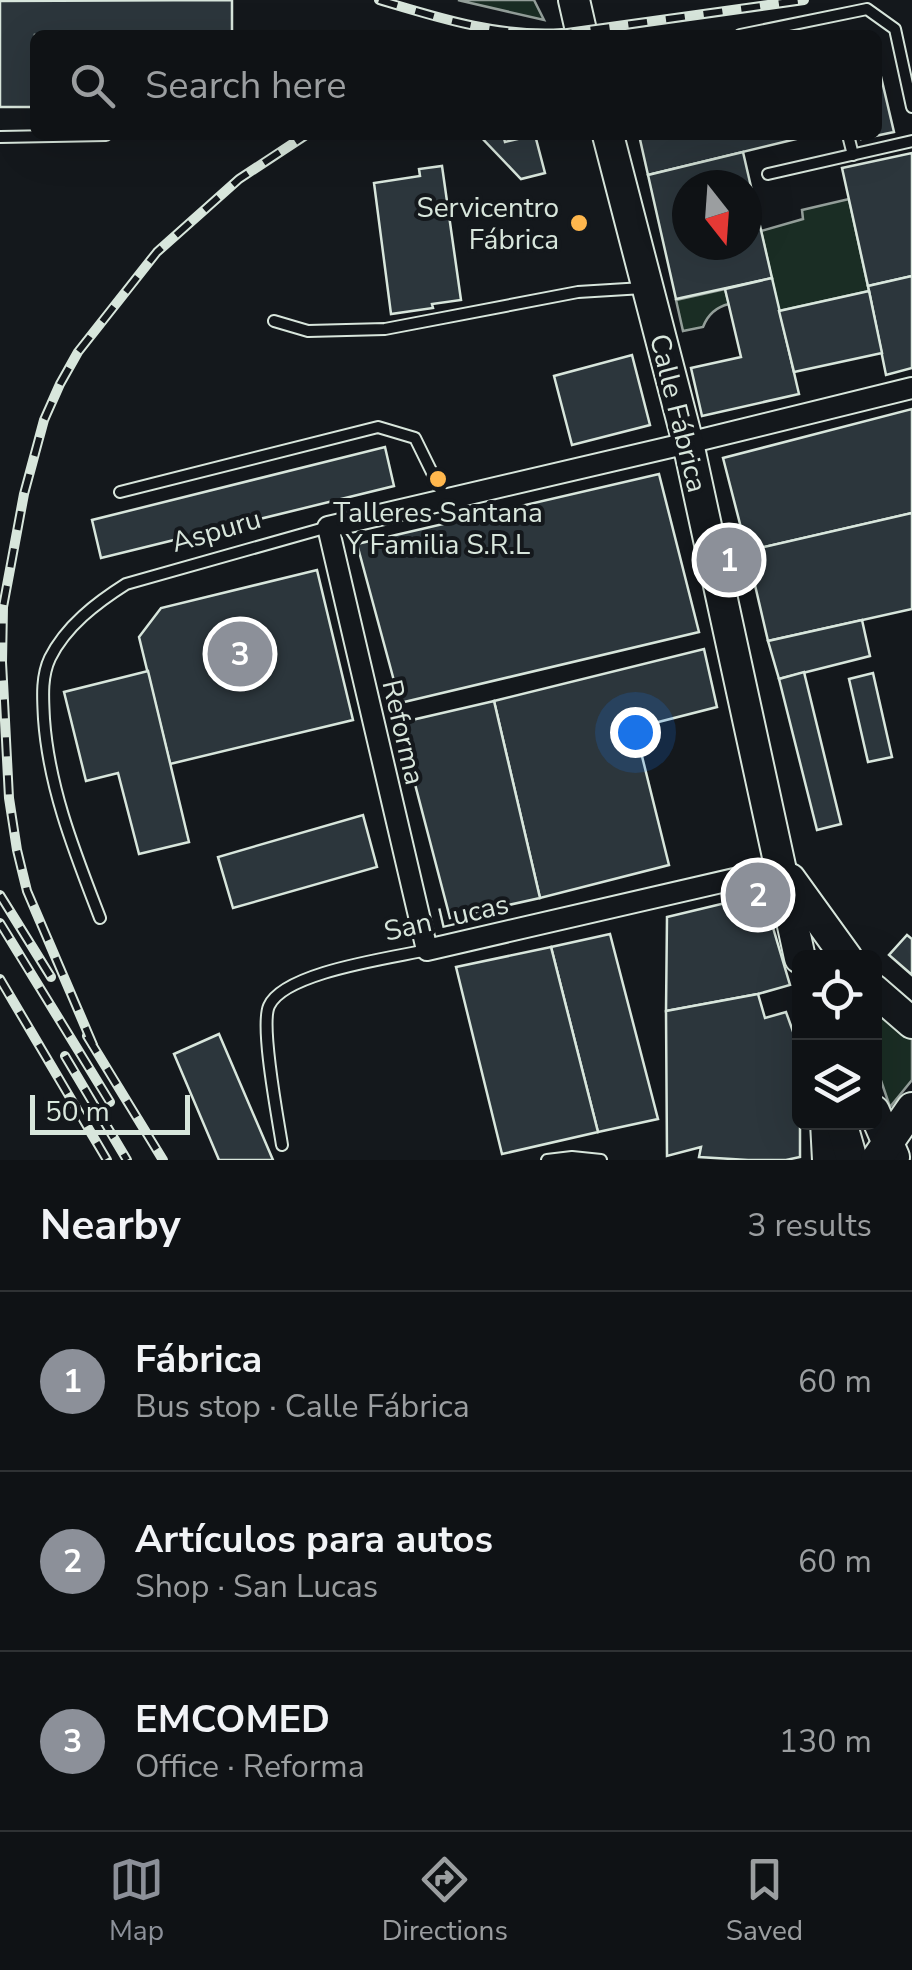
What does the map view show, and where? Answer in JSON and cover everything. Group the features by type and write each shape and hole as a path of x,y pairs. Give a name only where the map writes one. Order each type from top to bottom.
{"main road":[{"path":"574,0 581,30"},
{"name":"Calle Fábrica","path":"609,140 688,443 798,950"},
{"path":"782,868 840,950"},
{"name":"Calle Fábrica","path":"782,868 813,950"},
{"path":"882,997 912,1023"},
{"path":"886,1154 912,1108"},
{"path":"826,1130 828,1160"},
{"path":"843,1130 852,1160"}],"street":[{"name":"Aspuru","path":"328,527 912,388"},
{"name":"Reforma","path":"328,527 426,950"},
{"name":"San Lucas","path":"426,950 782,868"}],"lane":[{"path":"765,30 868,9 895,29 912,107"},
{"path":"0,136 30,136"},
{"path":"849,140 853,154"},
{"path":"768,174 912,141"},
{"path":"274,320 308,331 385,329 578,292 649,288"},
{"path":"120,492 378,427 414,438 446,500"},
{"name":"Aspuru","path":"100,918 53,786 43,694 51,655 74,624 100,600 126,584 328,527"},
{"name":"San Lucas","path":"282,1146 266,1026 269,1005 286,988 313,975 426,950"},
{"path":"547,1160 601,1160"}],"green space":[{"path":"458,0 534,0 544,20 462,1"},
{"path":"849,199 869,291 779,311 762,231 803,219 802,210"},
{"path":"725,289 729,304 713,312 703,327 683,331 676,300"},
{"path":"882,1014 912,1038 912,1080 890,1107 882,1084"}],"building":[{"path":"232,0 232,30 30,30 30,107 0,107 0,1"},
{"path":"882,81 894,132 882,135"},
{"path":"484,140 536,140 545,173 521,179"},
{"path":"640,140 792,140 648,175"},
{"path":"743,152 747,170 672,170 672,260 762,260 762,235 772,278 676,299 648,175"},
{"path":"912,153 912,276 868,286 842,168"},
{"path":"442,166 461,300 391,314 374,183 420,176 419,169"},
{"path":"912,276 912,368 886,375 868,286"},
{"path":"772,278 799,394 702,416 691,368 741,357 725,289"},
{"path":"869,291 882,353 794,372 779,311"},
{"path":"632,355 650,425 572,445 554,376"},
{"path":"912,409 912,513 747,551 723,458"},
{"path":"385,447 394,486 101,558 92,520"},
{"path":"659,474 699,632 400,703 357,544"},
{"path":"912,513 912,609 768,641 747,551"},
{"path":"317,570 353,720 170,764 139,637 161,608"},
{"path":"862,620 870,656 779,679 768,641"},
{"path":"704,649 717,707 635,728 669,865 540,898 494,701"},
{"path":"148,671 189,842 139,854 118,773 86,781 64,692"},
{"path":"804,672 841,824 817,830 779,679"},
{"path":"873,673 892,757 868,762 849,679"},
{"path":"494,701 540,898 450,918 399,723"},
{"path":"363,815 377,867 233,908 218,857"},
{"path":"763,894 790,985 666,1011 667,917"},
{"path":"610,934 658,1119 598,1132 551,947"},
{"path":"907,935 912,939 912,975 889,955"},
{"path":"551,947 598,1132 502,1154 456,967"},
{"path":"758,994 765,1018 786,1012 792,1029 792,1130 800,1130 800,1157 699,1157 701,1147 667,1156 666,1011"},
{"path":"219,1034 273,1160 219,1160 174,1054"}],"railway":[{"path":"379,0 500,30"},
{"path":"589,30 804,0"},
{"path":"93,1045 27,891 9,798 3,607 24,494 44,420 78,352 157,252 239,179 298,140"},
{"path":"0,895 51,977"},
{"path":"0,923 110,1102"},
{"path":"0,979 107,1160"},
{"path":"87,1036 163,1160"},
{"path":"65,1056 127,1160"}],"place":[{"name":"Servicentro Fábrica","path":"579,223"},
{"name":"Talleres Santana Y Familia S.R.L","path":"438,479"},
{"name":"Fábrica","path":"729,560"},
{"name":"EMCOMED","path":"240,654"},
{"name":"Artículos para autos","path":"758,895"}]}
